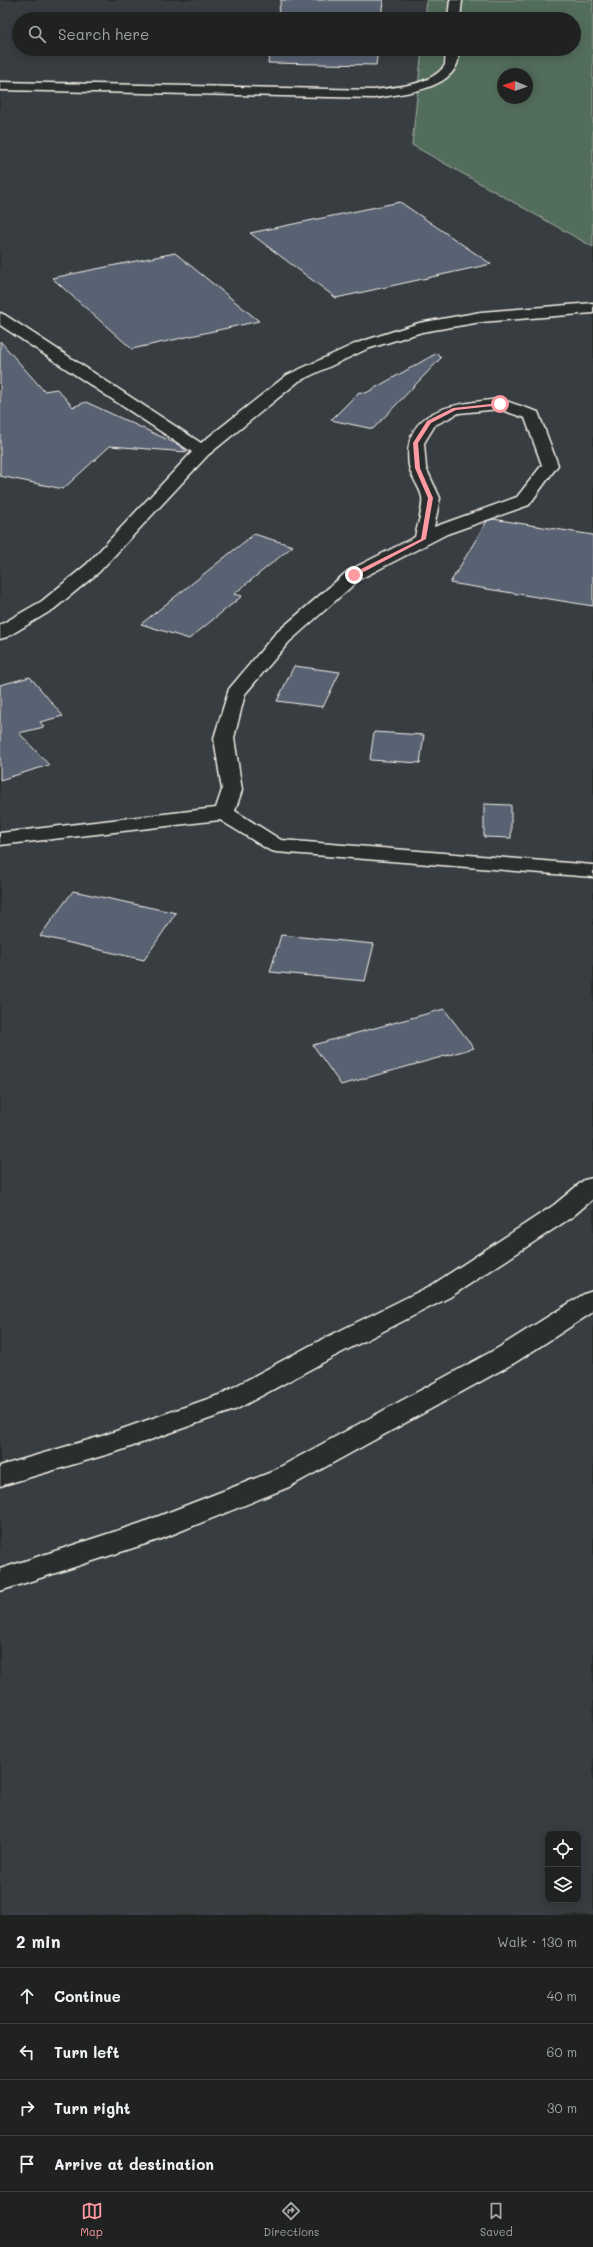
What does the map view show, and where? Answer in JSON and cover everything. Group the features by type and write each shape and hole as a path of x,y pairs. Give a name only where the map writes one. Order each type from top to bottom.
{"street":[{"path":"455,12 456,0"},
{"path":"0,86 374,94 418,86 444,74 451,65 452,56"},
{"path":"0,633 48,605 93,568 202,451 293,378 362,346 419,328 481,317 593,308"},
{"path":"0,318 202,451"},
{"path":"224,813 232,790 224,738 236,693 282,638 354,575 441,530 523,501 550,465 532,415 500,404 455,409 429,422 416,443 418,468 431,498 423,539"},
{"path":"0,839 224,813 276,846 593,871"},
{"path":"0,1476 109,1444 228,1402 324,1350 441,1291 563,1211 593,1186"},
{"path":"0,1580 151,1531 279,1480 507,1355 593,1300"}],"shaded area":[{"path":"0,0 427,0 426,12 12,12 12,56 421,56 412,145 593,247 593,1915 0,1915"}],"green space":[{"path":"427,0 593,0 593,247 412,145 421,56 581,56 581,12 426,12"}],"building":[{"path":"281,0 383,0 382,12 278,12"},
{"path":"270,56 377,56 376,65 268,63"},
{"path":"400,202 491,264 336,298 250,233"},
{"path":"175,253 259,321 132,349 52,278"},
{"path":"0,341 44,391 57,389 73,407 86,402 179,445 187,452 110,446 63,489 0,476"},
{"path":"437,353 441,358 373,429 331,420 359,392 366,393"},
{"path":"493,519 593,535 593,606 450,583 487,521"},
{"path":"254,534 293,546 234,594 242,596 189,639 141,624"},
{"path":"294,666 340,672 323,707 277,701"},
{"path":"30,677 63,716 40,722 44,727 19,733 49,765 0,780 0,685"},
{"path":"374,732 424,735 420,763 370,760"},
{"path":"484,804 511,805 511,838 484,837"},
{"path":"73,891 176,913 144,960 40,936"},
{"path":"281,935 374,944 365,981 270,972"},
{"path":"444,1009 474,1048 341,1085 313,1045"}],"route":[{"path":"354,575 423,539 431,498 418,468 416,443 429,422 455,409 500,404"}]}
